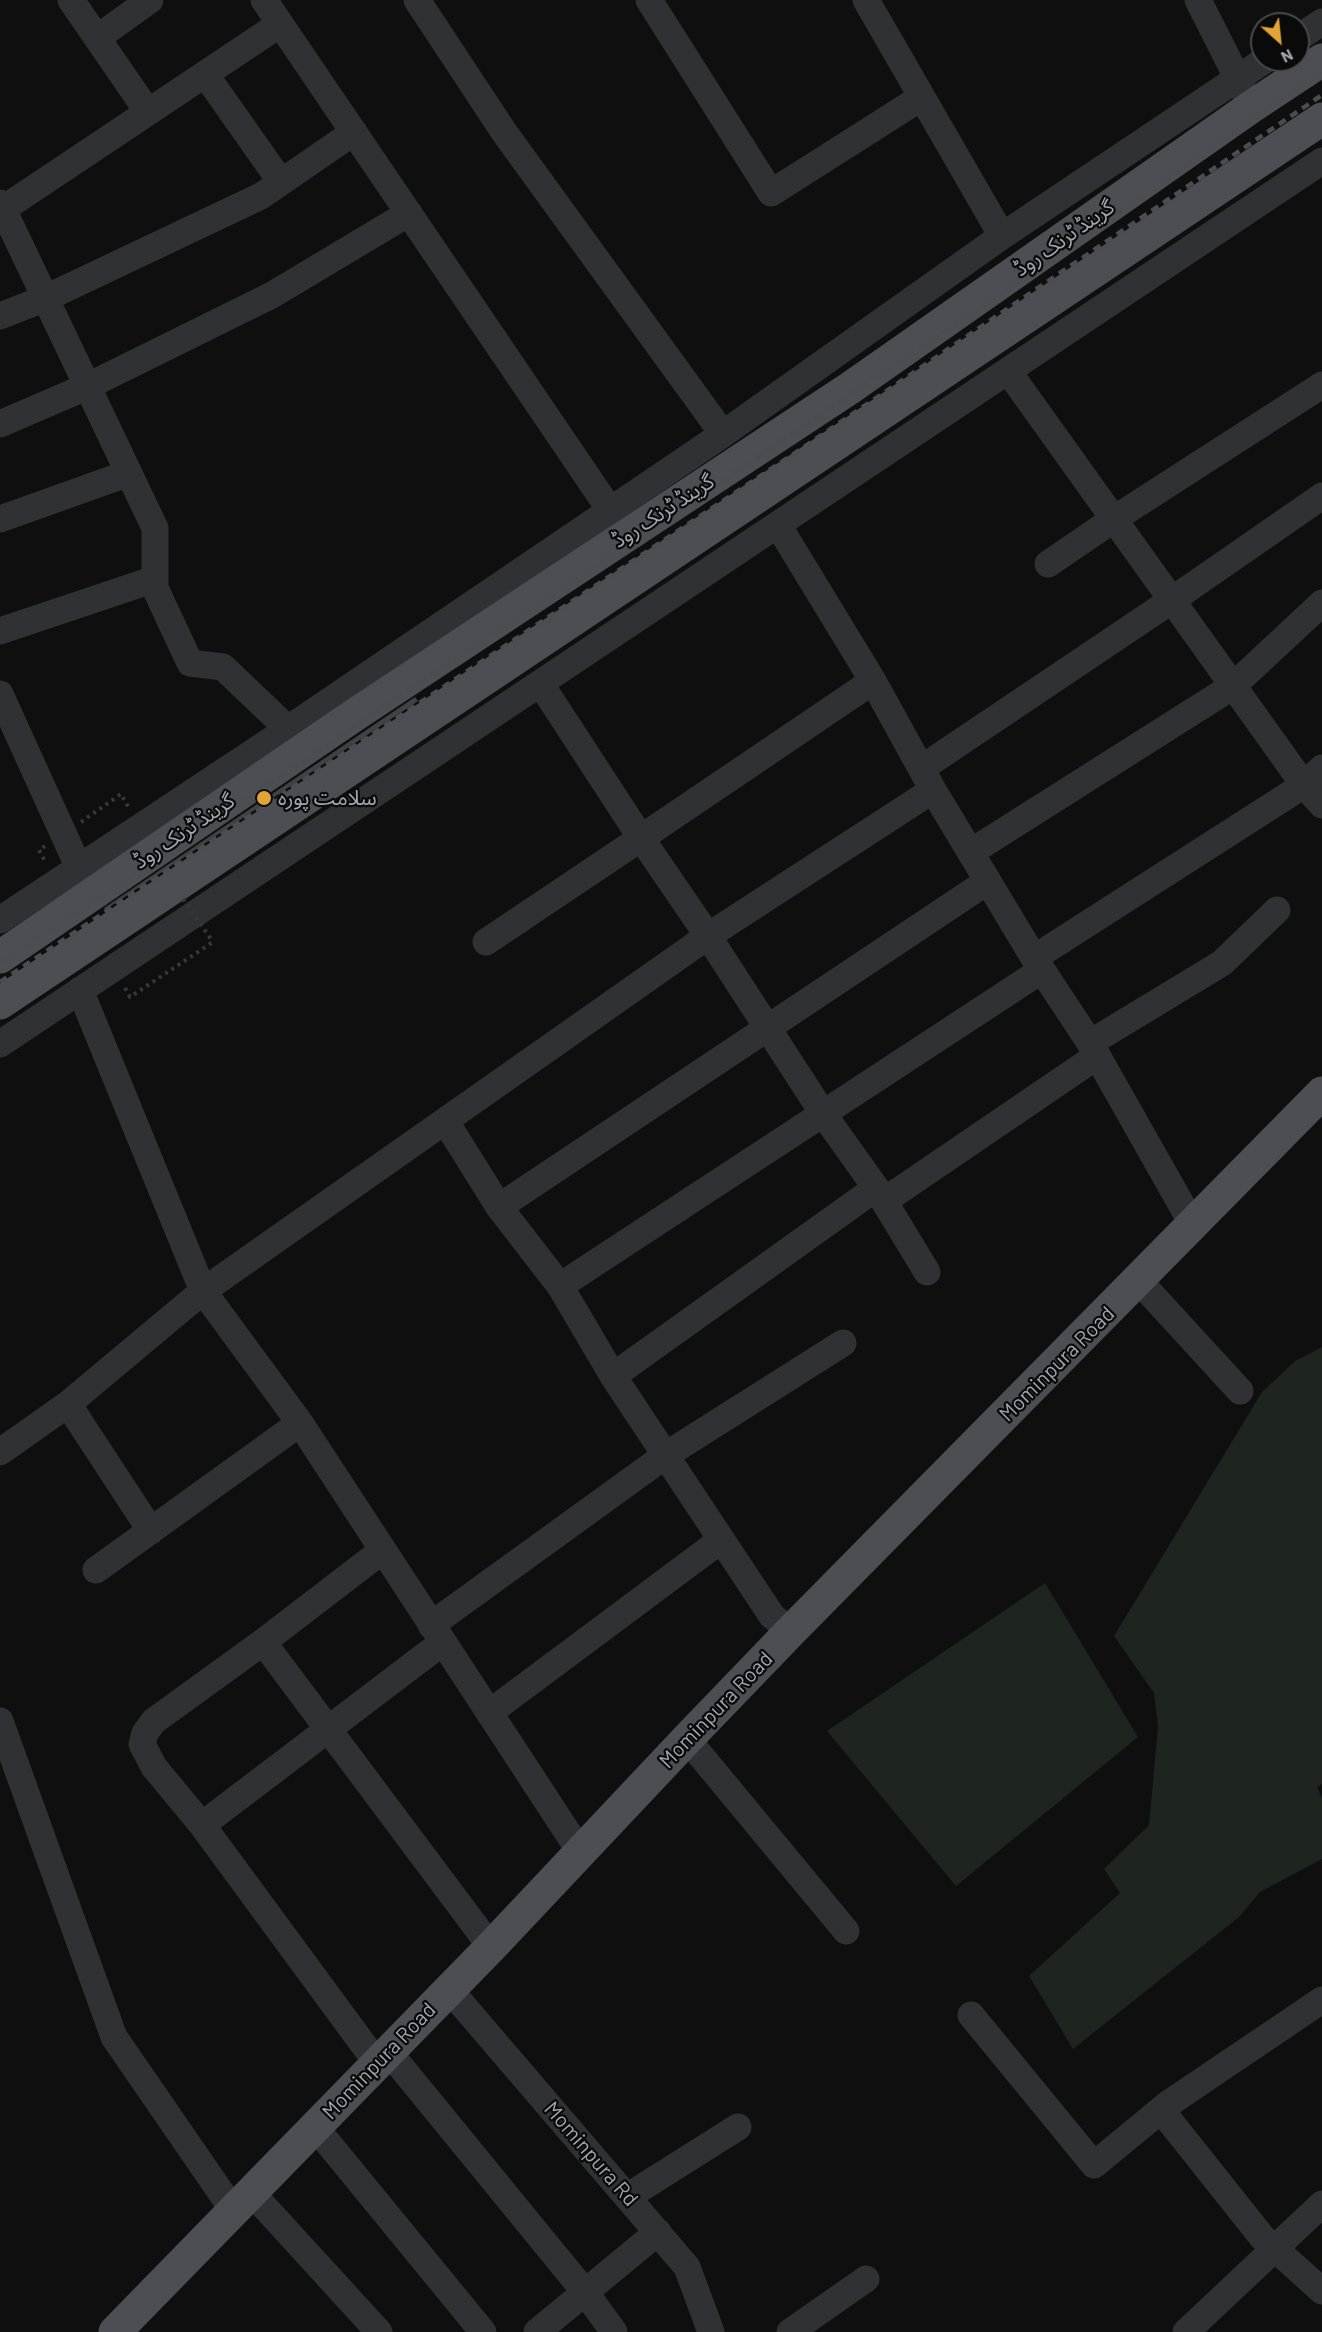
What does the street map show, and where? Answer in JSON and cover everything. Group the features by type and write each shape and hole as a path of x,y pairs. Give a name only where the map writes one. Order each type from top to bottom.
{"main road":[{"name":"گرینڈ ٹرنک روڈ","path":"0,957 356,714 850,388 1245,92 1322,60"},
{"name":"گرینڈ ٹرنک روڈ","path":"0,1003 1322,119"},
{"path":"850,388 871,420"},
{"name":"Mominpura Road","path":"115,2332 491,1947 791,1631 1139,1281 1322,1093"}],"street":[{"path":"71,0 148,112"},
{"path":"97,38 150,0"},
{"path":"264,0 610,510"},
{"path":"417,0 504,132 723,434"},
{"path":"649,0 771,193 922,97"},
{"path":"866,0 1002,236"},
{"path":"1198,0 1245,92"},
{"path":"280,24 2,206 155,528 155,588 190,663 223,667 288,729"},
{"path":"0,920 288,729 723,434 1002,236 1245,92 1258,72"},
{"path":"205,74 281,182"},
{"path":"0,316 46,298 261,196 354,132"},
{"path":"0,1044 1322,161"},
{"path":"0,424 88,386 272,295 409,213"},
{"path":"560,1286 824,1115 1038,964 1316,786 1233,686 1008,371"},
{"path":"1048,564 1322,385"},
{"path":"0,519 129,473"},
{"path":"0,1452 68,1404 203,1291 708,936 1172,600 1322,496"},
{"path":"778,525 873,681 927,779 988,881 1094,1050 1193,1225"},
{"path":"0,631 155,579"},
{"path":"971,852 1233,686 1322,603"},
{"path":"486,942 873,681"},
{"path":"540,683 824,1115 880,1194 927,1272"},
{"path":"0,694 79,868"},
{"path":"499,1207 988,881"},
{"path":"613,1376 1222,963 1277,910"},
{"path":"80,990 203,1291 300,1423 581,1853"},
{"path":"446,1122 499,1207 560,1286 613,1376 772,1616 791,1631"},
{"path":"1139,1281 1240,1391"},
{"path":"202,1825 329,1729 437,1633 666,1455 843,1343"},
{"path":"68,1404 151,1531"},
{"path":"96,1570 300,1423"},
{"path":"489,1713 721,1540"},
{"path":"383,1550 263,1642 154,1721 144,1733 142,1744 146,1755 382,2057 585,2292 614,2332"},
{"path":"263,1642 491,1947"},
{"path":"0,1721 114,2037 242,2201 379,2332"},
{"path":"687,1739 846,1931"},
{"name":"Mominpura Rd","path":"449,1989 687,2267 711,2332"},
{"path":"971,2015 1094,2165 1161,2110 1322,2000"},
{"path":"1161,2110 1262,2237 1322,2291"},
{"path":"315,2127 483,2332"},
{"path":"627,2197 738,2127"},
{"path":"1186,2332 1322,2205"},
{"path":"537,2332 658,2232"},
{"path":"789,2332 866,2279"}],"path":[{"path":"130,997 213,942 183,899"}],"shaded area":[{"path":"1322,1347 1322,1784 1317,1787 1322,1798 1322,1859 1260,1892 1239,1917 1073,2049 1029,1976 1120,1893 1104,1869 1149,1825 1158,1726 1154,1693 1114,1636 1262,1392 1295,1361"},
{"path":"1045,1583 1138,1737 956,1886 827,1731"}],"building":[{"path":"415,697 418,701 105,910 104,908"}],"railway":[{"path":"0,964 1031,274 1322,71"},
{"path":"0,982 801,449 1322,95"}],"place":[{"name":"سلامت پورہ","path":"264,798"}]}
